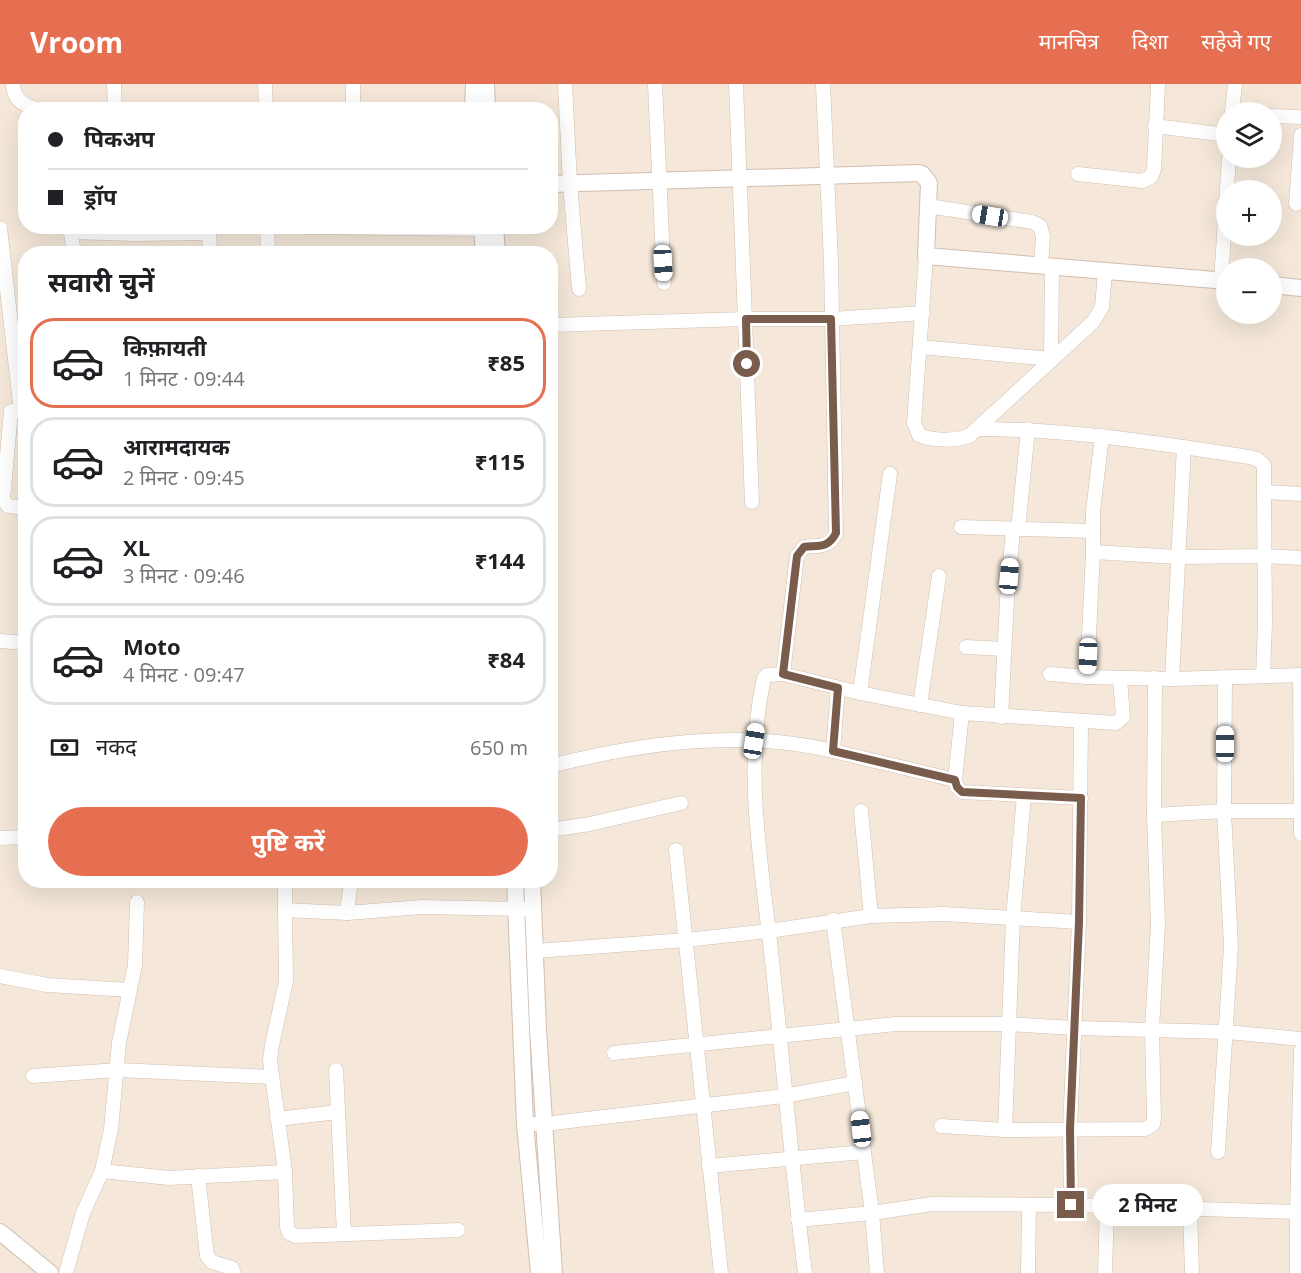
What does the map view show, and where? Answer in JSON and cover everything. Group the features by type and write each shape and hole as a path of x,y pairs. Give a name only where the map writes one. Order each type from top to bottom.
{"street":[{"path":"13,84 14,94 20,102"},
{"path":"114,84 115,102"},
{"path":"265,84 266,102"},
{"path":"353,84 353,102"},
{"path":"473,102 474,84"},
{"path":"486,84 487,102"},
{"path":"565,84 570,184 579,289"},
{"path":"655,84 664,283"},
{"path":"736,84 752,502"},
{"path":"783,674 797,556 804,547 817,547 829,543 836,533 828,175 823,84"},
{"path":"1078,174 1142,181 1149,179 1154,169 1158,84"},
{"path":"1233,102 1235,84"},
{"path":"1282,116 1301,117"},
{"path":"1155,126 1216,134"},
{"path":"1296,204 1301,135"},
{"path":"1225,258 1229,168"},
{"path":"558,184 922,174 929,183 921,347 914,423 919,435 926,438 956,439 969,436 978,429 1093,322 1102,307 1105,272"},
{"path":"928,206 1032,222 1040,226 1046,267 1051,359"},
{"path":"0,228 14,411 3,499 8,506 18,507"},
{"path":"926,256 1216,280"},
{"path":"1282,286 1301,288"},
{"path":"558,325 831,319 923,314"},
{"path":"921,347 1051,359"},
{"path":"978,429 1028,429 1102,436 1257,459 1264,465 1263,676"},
{"path":"1001,717 1004,649 1015,529 1028,429"},
{"path":"1087,677 1093,511 1102,436"},
{"path":"1173,678 1184,447"},
{"path":"860,693 890,474"},
{"path":"1264,492 1301,494"},
{"path":"961,527 1093,531"},
{"path":"1093,552 1178,557 1301,558"},
{"path":"920,705 939,576"},
{"path":"0,641 18,642"},
{"path":"966,647 1004,649"},
{"path":"805,1273 757,836 754,741 764,678 767,675 783,674 860,693 962,713 1116,723 1123,717 1120,678"},
{"path":"1050,674 1120,678 1300,675 1301,834"},
{"path":"1218,1152 1231,946 1224,811 1225,677"},
{"path":"941,1126 1005,1130 1141,1130 1153,1124 1152,1030 1158,924 1154,815 1155,678"},
{"path":"833,751 838,688"},
{"path":"962,713 955,780 962,792 1081,798"},
{"path":"1071,1205 1070,1129 1079,922 1081,721"},
{"path":"558,764 620,751 689,741 754,741 802,744 955,780"},
{"path":"1005,1130 1013,918 1024,796"},
{"path":"558,829 681,804"},
{"path":"861,811 872,916"},
{"path":"1154,815 1224,811 1301,811"},
{"path":"0,838 18,837"},
{"path":"676,850 722,1273"},
{"path":"285,888 286,981 272,1045 271,1077 285,1172 288,1233 296,1236 458,1230"},
{"path":"347,913 350,888"},
{"path":"515,888 525,1124 545,1247 554,1273"},
{"path":"532,888 544,1124 545,1247 539,1273"},
{"path":"66,1273 83,1214 102,1171 113,1117 119,1043 135,965 137,902"},
{"path":"285,910 347,913 422,907 533,909"},
{"path":"536,951 686,940 872,916 944,915 1079,922"},
{"path":"832,920 872,1213 877,1273"},
{"path":"0,976 47,985 130,990"},
{"path":"614,1053 896,1024 1008,1024 1227,1032 1301,1039"},
{"path":"1297,1273 1301,1050"},
{"path":"33,1076 118,1070 271,1077"},
{"path":"336,1070 344,1233"},
{"path":"525,1124 544,1124 784,1096 855,1083"},
{"path":"277,1119 338,1112"},
{"path":"709,1166 864,1152"},
{"path":"102,1171 169,1178 285,1172"},
{"path":"198,1176 207,1256 212,1262 232,1268 234,1273"},
{"path":"798,1220 872,1213 932,1204 1012,1203 1297,1212"},
{"path":"1028,1273 1029,1205"},
{"path":"1105,1273 1107,1206"},
{"path":"1191,1209 1192,1273"},
{"path":"0,1232 50,1273"}],"shaded area":[{"path":"0,84 1301,84 1301,1273 0,1273"}],"route":[{"path":"747,364 746,319 831,319 836,533 834,538 824,546 804,547 797,556 783,674 838,688 833,751 955,780 962,792 1081,798 1079,922 1070,1129 1071,1205"}]}
